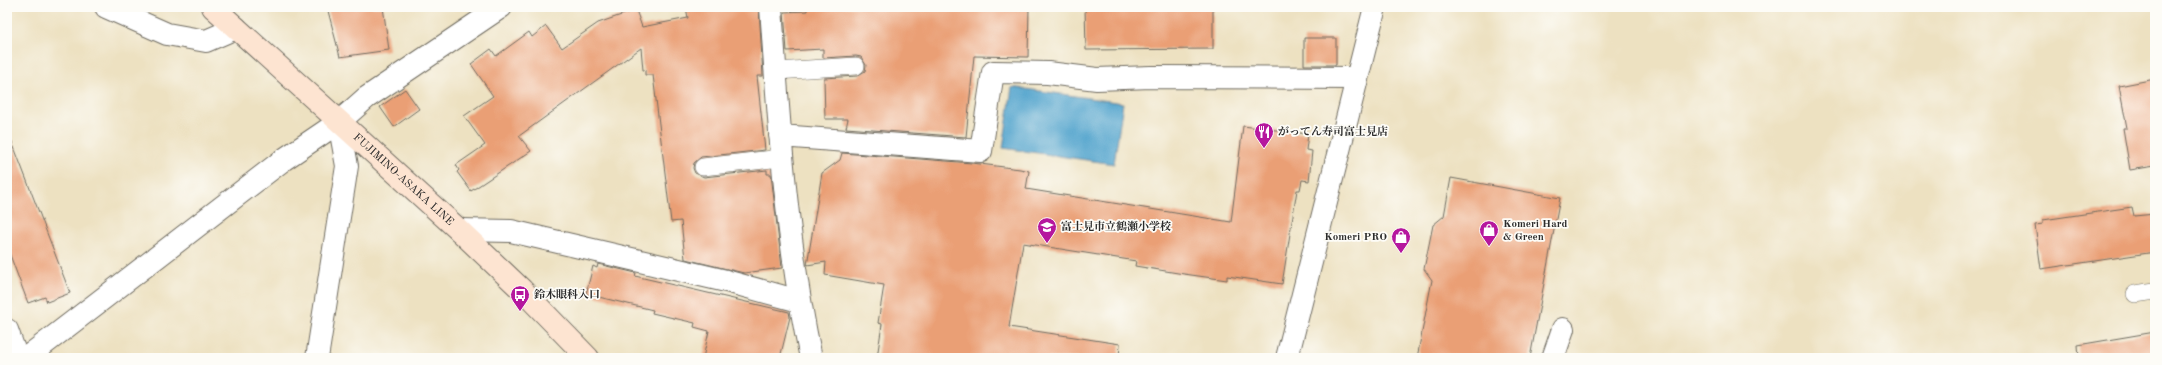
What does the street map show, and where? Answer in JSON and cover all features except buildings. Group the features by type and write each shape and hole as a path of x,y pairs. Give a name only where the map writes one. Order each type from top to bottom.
{"main road":[{"name":"FUJIMINO-ASAKA LINE","path":"213,7 460,230 527,295 588,358"}],"street":[{"path":"106,7 167,34 206,41 236,28"},
{"path":"26,358 283,160 339,122 366,98 501,7"},
{"path":"771,7 781,158 799,301 811,358"},
{"path":"1287,358 1375,7"},
{"path":"780,136 981,151 993,72 1048,73 1097,79 1151,77 1357,78"},
{"path":"317,358 347,166 339,122"},
{"path":"460,230 510,231 726,281 799,301"},
{"path":"1554,358 1563,329"},
{"path":"7,330 17,358"}],"lane":[{"path":"776,71 856,66"},
{"path":"703,167 781,158"},
{"path":"2135,294 2155,291"}],"water":[{"path":"1012,87 1123,103 1114,164 1003,148"}],"place":[{"name":"がってん寿司富士見店","path":"1264,149"},
{"name":"富士見市立鶴瀬小学校","path":"1047,244"},
{"name":"Komeri Hard & Green","path":"1489,247"},
{"name":"Komeri PRO","path":"1401,254"},
{"name":"鈴木眼科入口","path":"520,312"}]}
